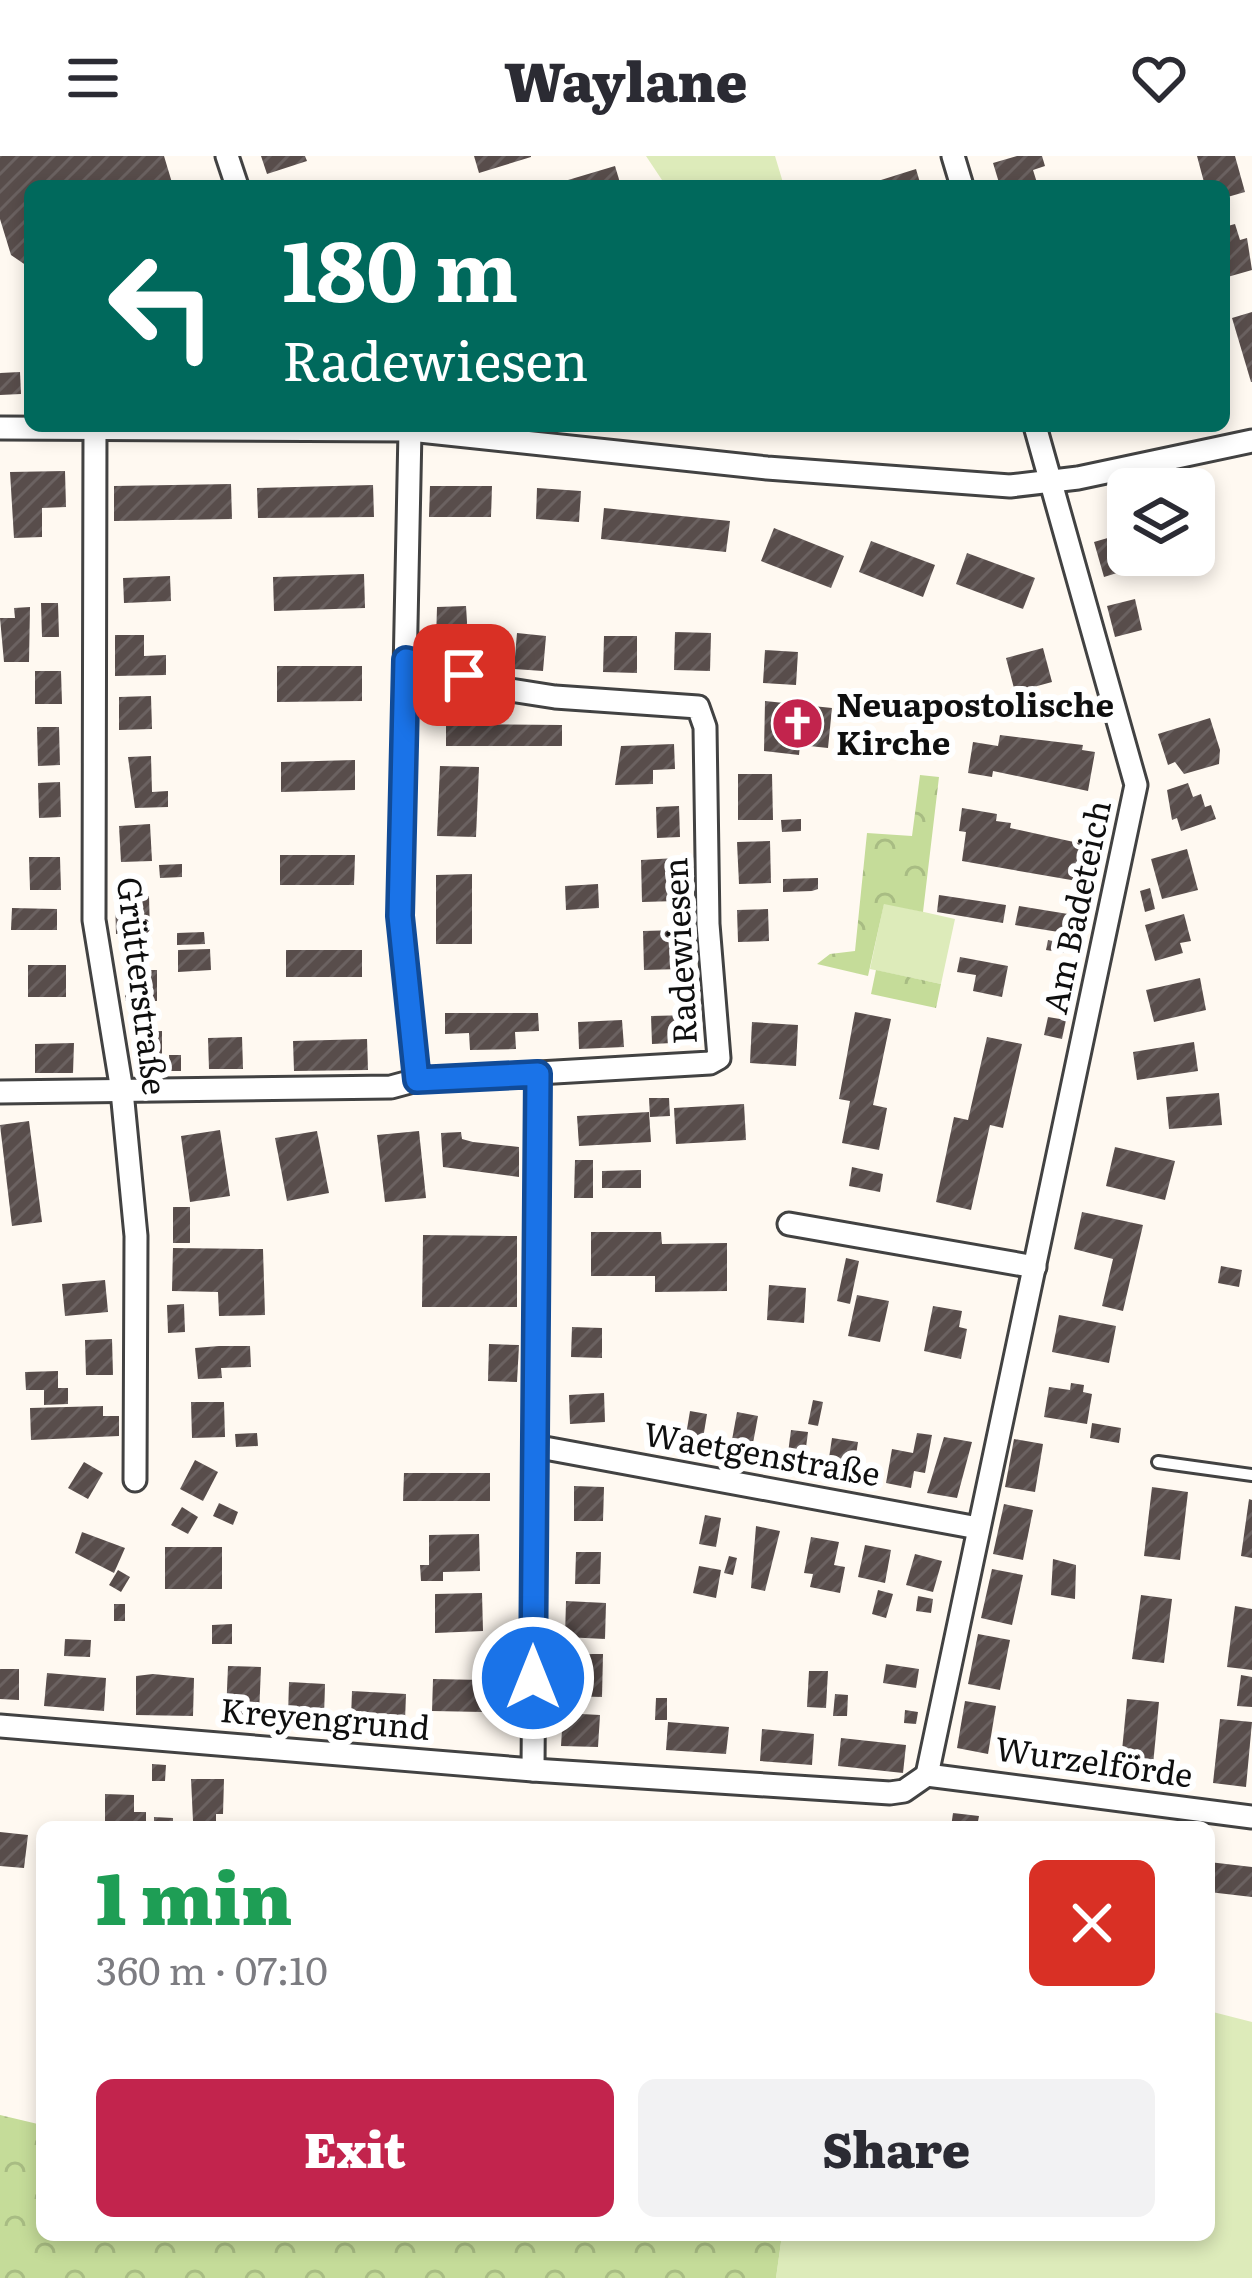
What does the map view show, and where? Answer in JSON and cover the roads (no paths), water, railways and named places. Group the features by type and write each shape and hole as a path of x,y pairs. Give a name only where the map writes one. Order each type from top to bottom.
{"street":[{"name":"Grütterstraße","path":"95,432 94,920 122,1091 136,1236 135,1480"},
{"path":"410,432 400,916 417,1080"},
{"path":"430,432 920,482 1052,483 1252,442"},
{"name":"Am Badeteich","path":"927,1775 1136,785 1037,432"},
{"name":"Radewiesen","path":"0,1091 391,1088 417,1080 719,1058 708,924 704,714 686,702 555,698 504,689 406,660"},
{"path":"533,1770 538,1074"},
{"path":"789,1224 1034,1267"},
{"name":"Waetgenstraße","path":"534,1446 978,1528"},
{"name":"Kreyengrund","path":"0,1726 533,1770 890,1793 904,1791 927,1775"},
{"name":"Wurzelförde","path":"927,1775 1252,1817"}],"lane":[{"path":"1158,1462 1252,1474"}],"place":[{"name":"Neuapostolische Kirche","path":"797,724"}]}
